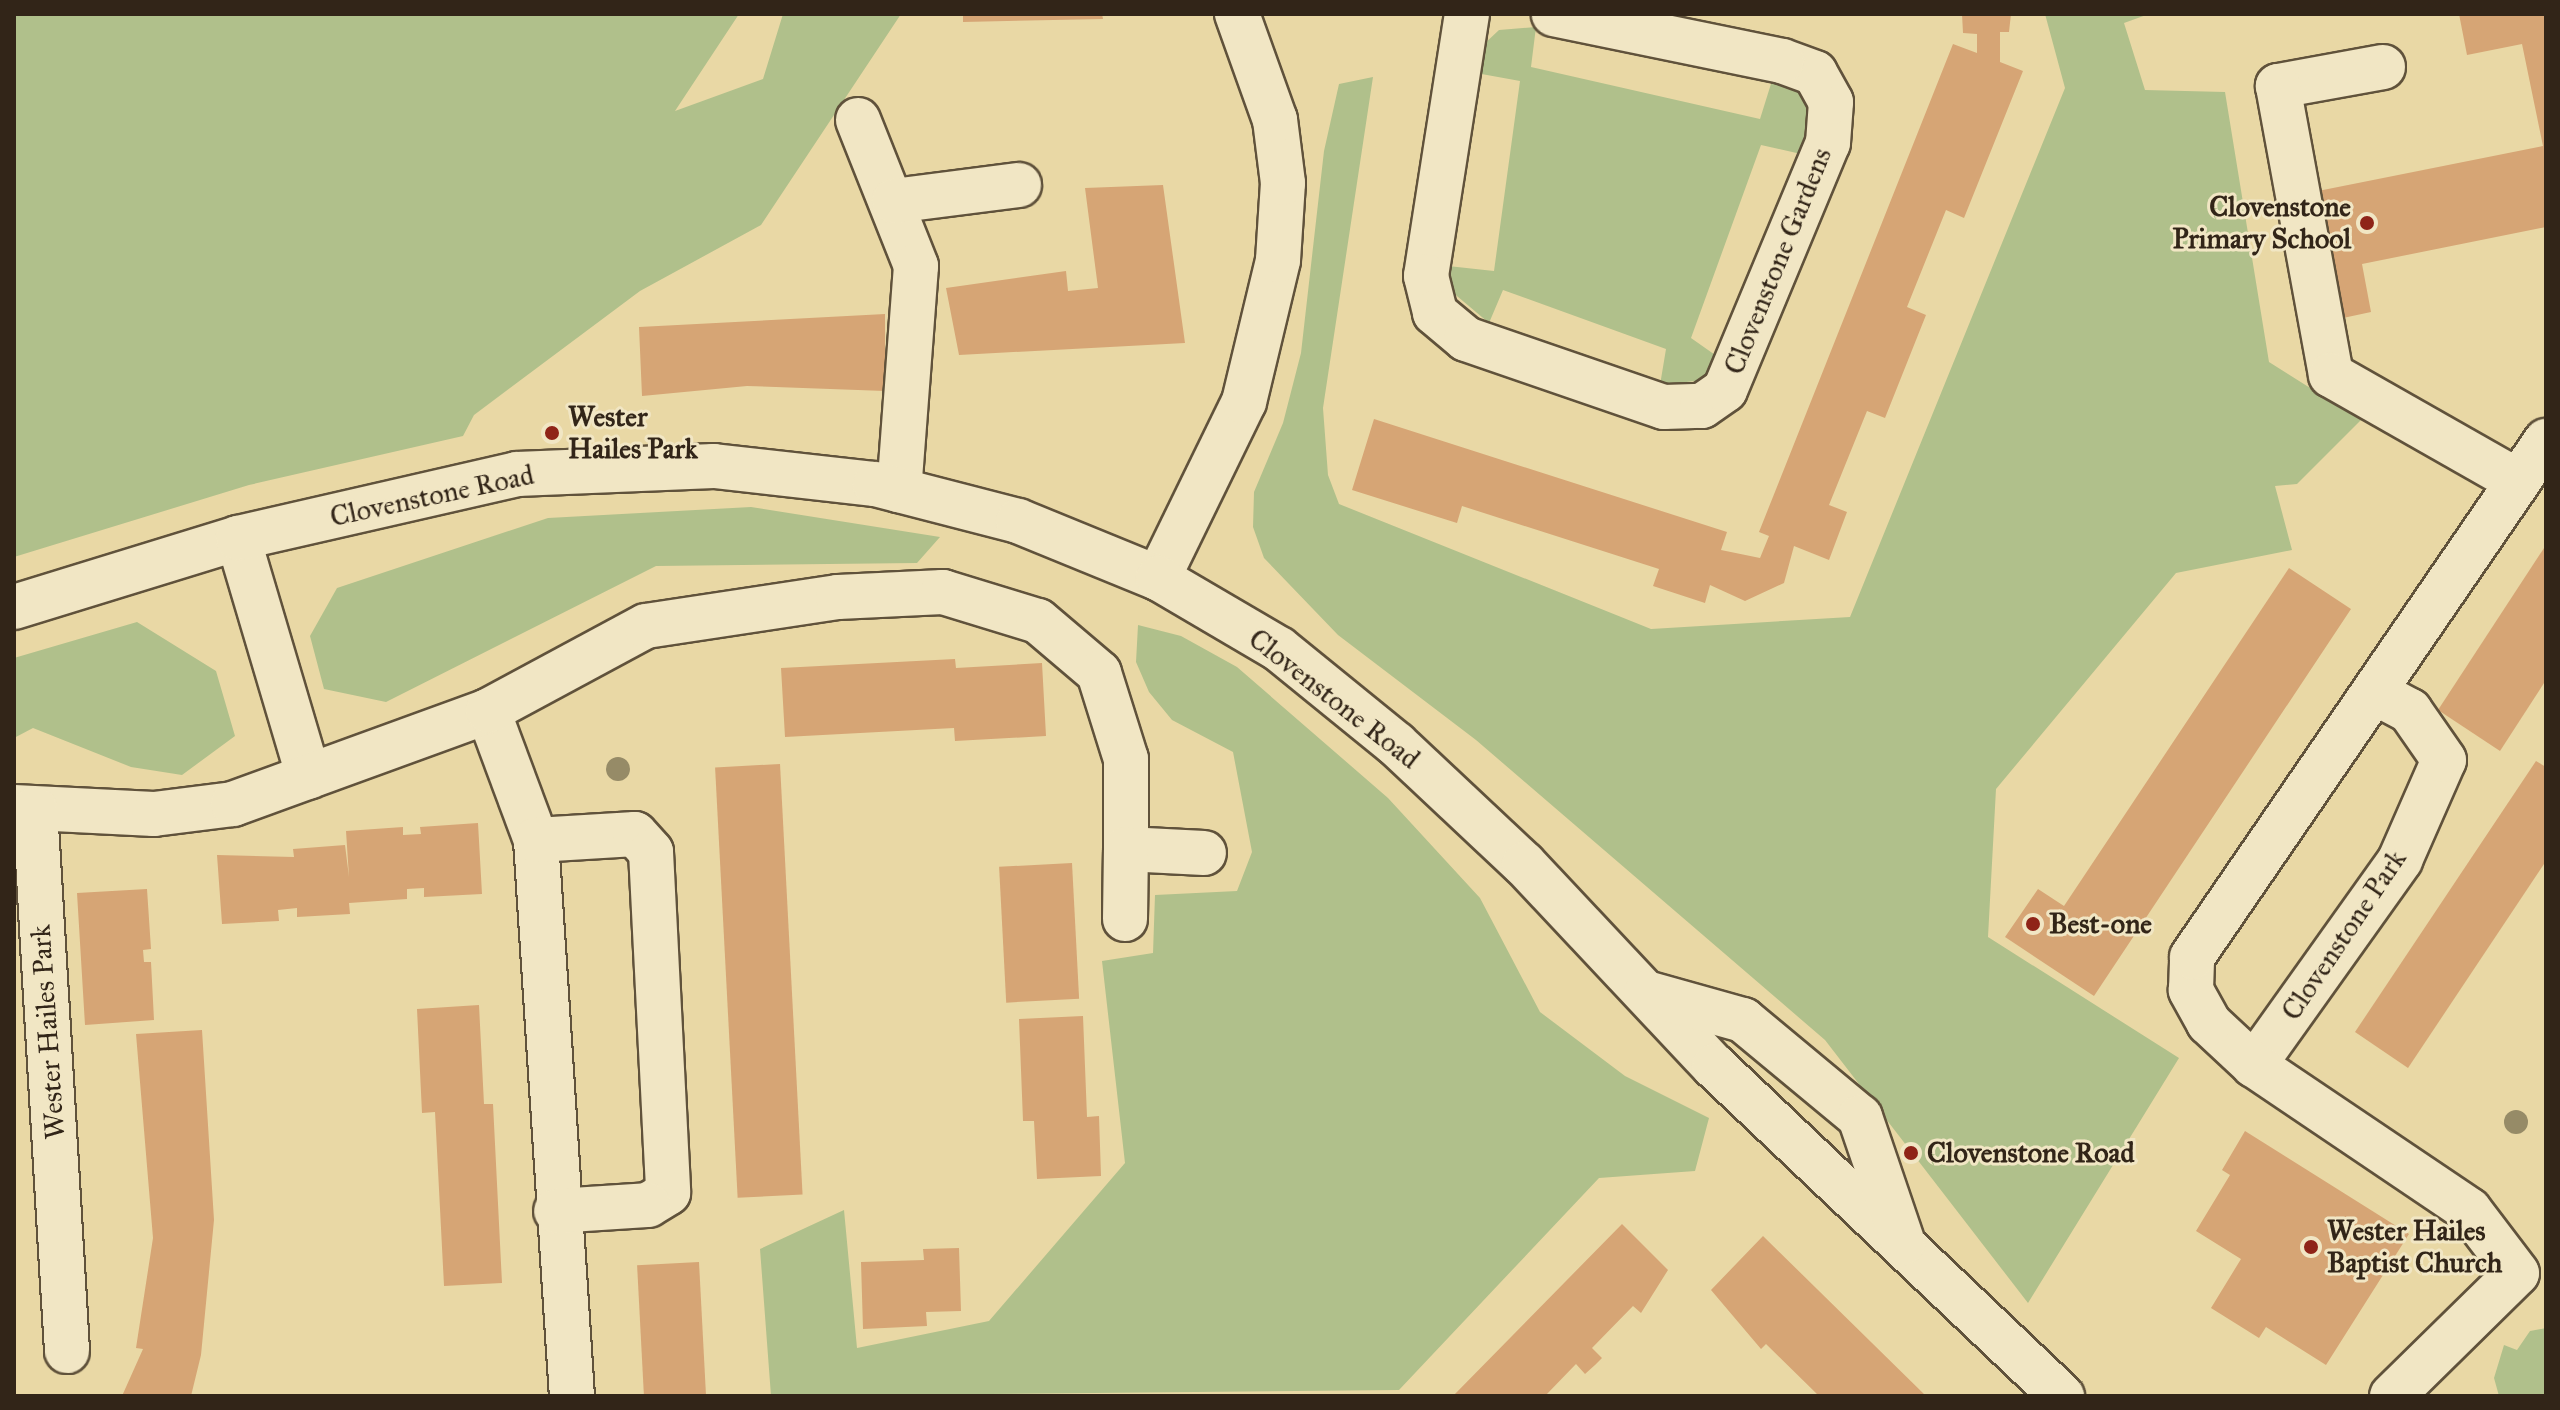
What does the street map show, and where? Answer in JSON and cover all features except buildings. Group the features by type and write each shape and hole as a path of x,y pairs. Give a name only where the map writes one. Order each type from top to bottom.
{"street":[{"path":"1158,578 1244,402 1278,260 1283,183 1275,120 1237,14"},
{"name":"Clovenstone Gardens","path":"1467,14 1426,276 1435,313 1480,344 1664,407 1702,406 1725,390 1828,143 1831,102 1815,73 1782,61 1554,14"},
{"path":"2383,67 2278,86 2331,375 2516,480"},
{"path":"858,120 894,201 916,266 899,490"},
{"path":"894,201 1019,185"},
{"path":"2410,1390 2531,1271 2469,1210 2254,1065 2209,1023 2191,990 2192,957 2375,692 2516,480 2546,441"},
{"name":"Clovenstone Road","path":"14,607 238,538 517,474 714,466 899,490 1018,521 1158,578 1279,649 1396,744 1524,864 1646,993 2057,1394"},
{"path":"238,538 309,777"},
{"name":"Wester Hailes Park","path":"67,1351 52,1295 24,808 154,814 233,804 488,711 646,626 838,597 943,592 1038,621 1099,673 1126,759 1125,919"},
{"name":"Clovenstone Park","path":"2254,1065 2400,860 2444,760 2410,711 2375,692"},
{"path":"488,711 536,840 556,1211 572,1396"},
{"path":"536,840 635,834 651,852 668,1193 648,1205 556,1211"},
{"path":"1126,849 1204,853"},
{"path":"1646,993 1743,1020 1860,1117 1905,1249"}],"green space":[{"path":"14,14 739,14 675,111 763,79 783,14 901,14 761,225 640,291 474,415 463,436 249,485 14,557"},
{"path":"2045,14 2149,14 2124,23 2145,90 2225,92 2269,362 2361,420 2297,484 2275,486 2292,550 2176,573 1996,789 1988,937 2179,1058 2028,1303 1825,1040 1476,740 1338,635 1264,558 1253,527 1254,492 1283,423 1301,353 1324,151 1339,84 1373,77 1323,408 1328,475 1339,504 1651,629 1850,617 2065,88"},
{"path":"1536,27 1531,67 1760,119 1775,71 1806,93 1812,124 1801,154 1761,145 1691,338 1718,357 1704,380 1660,385 1666,349 1503,290 1489,323 1451,291 1448,266 1494,271 1520,81 1476,73 1481,47 1499,30"},
{"path":"751,507 940,537 917,563 656,566 386,702 324,689 310,636 337,588 548,518"},
{"path":"137,622 216,671 235,736 182,775 131,767 33,728 14,738 14,658"},
{"path":"1138,625 1181,636 1237,667 1388,798 1480,898 1540,1012 1625,1076 1709,1118 1695,1171 1599,1178 1399,1390 771,1396 760,1249 844,1210 857,1348 989,1321 1125,1163 1102,961 1153,953 1155,895 1237,891 1252,852 1233,752 1172,720 1149,692 1136,662"},
{"path":"2546,1328 2546,1396 2499,1396 2494,1378 2504,1345 2517,1350 2530,1331"}],"place":[{"name":"Clovenstone Primary School","path":"2367,223"},
{"name":"Wester Hailes Park","path":"552,433"},
{"name":"Best-one","path":"2033,924"},
{"name":"Clovenstone Road","path":"1911,1153"},
{"name":"Wester Hailes Baptist Church","path":"2311,1247"}]}
